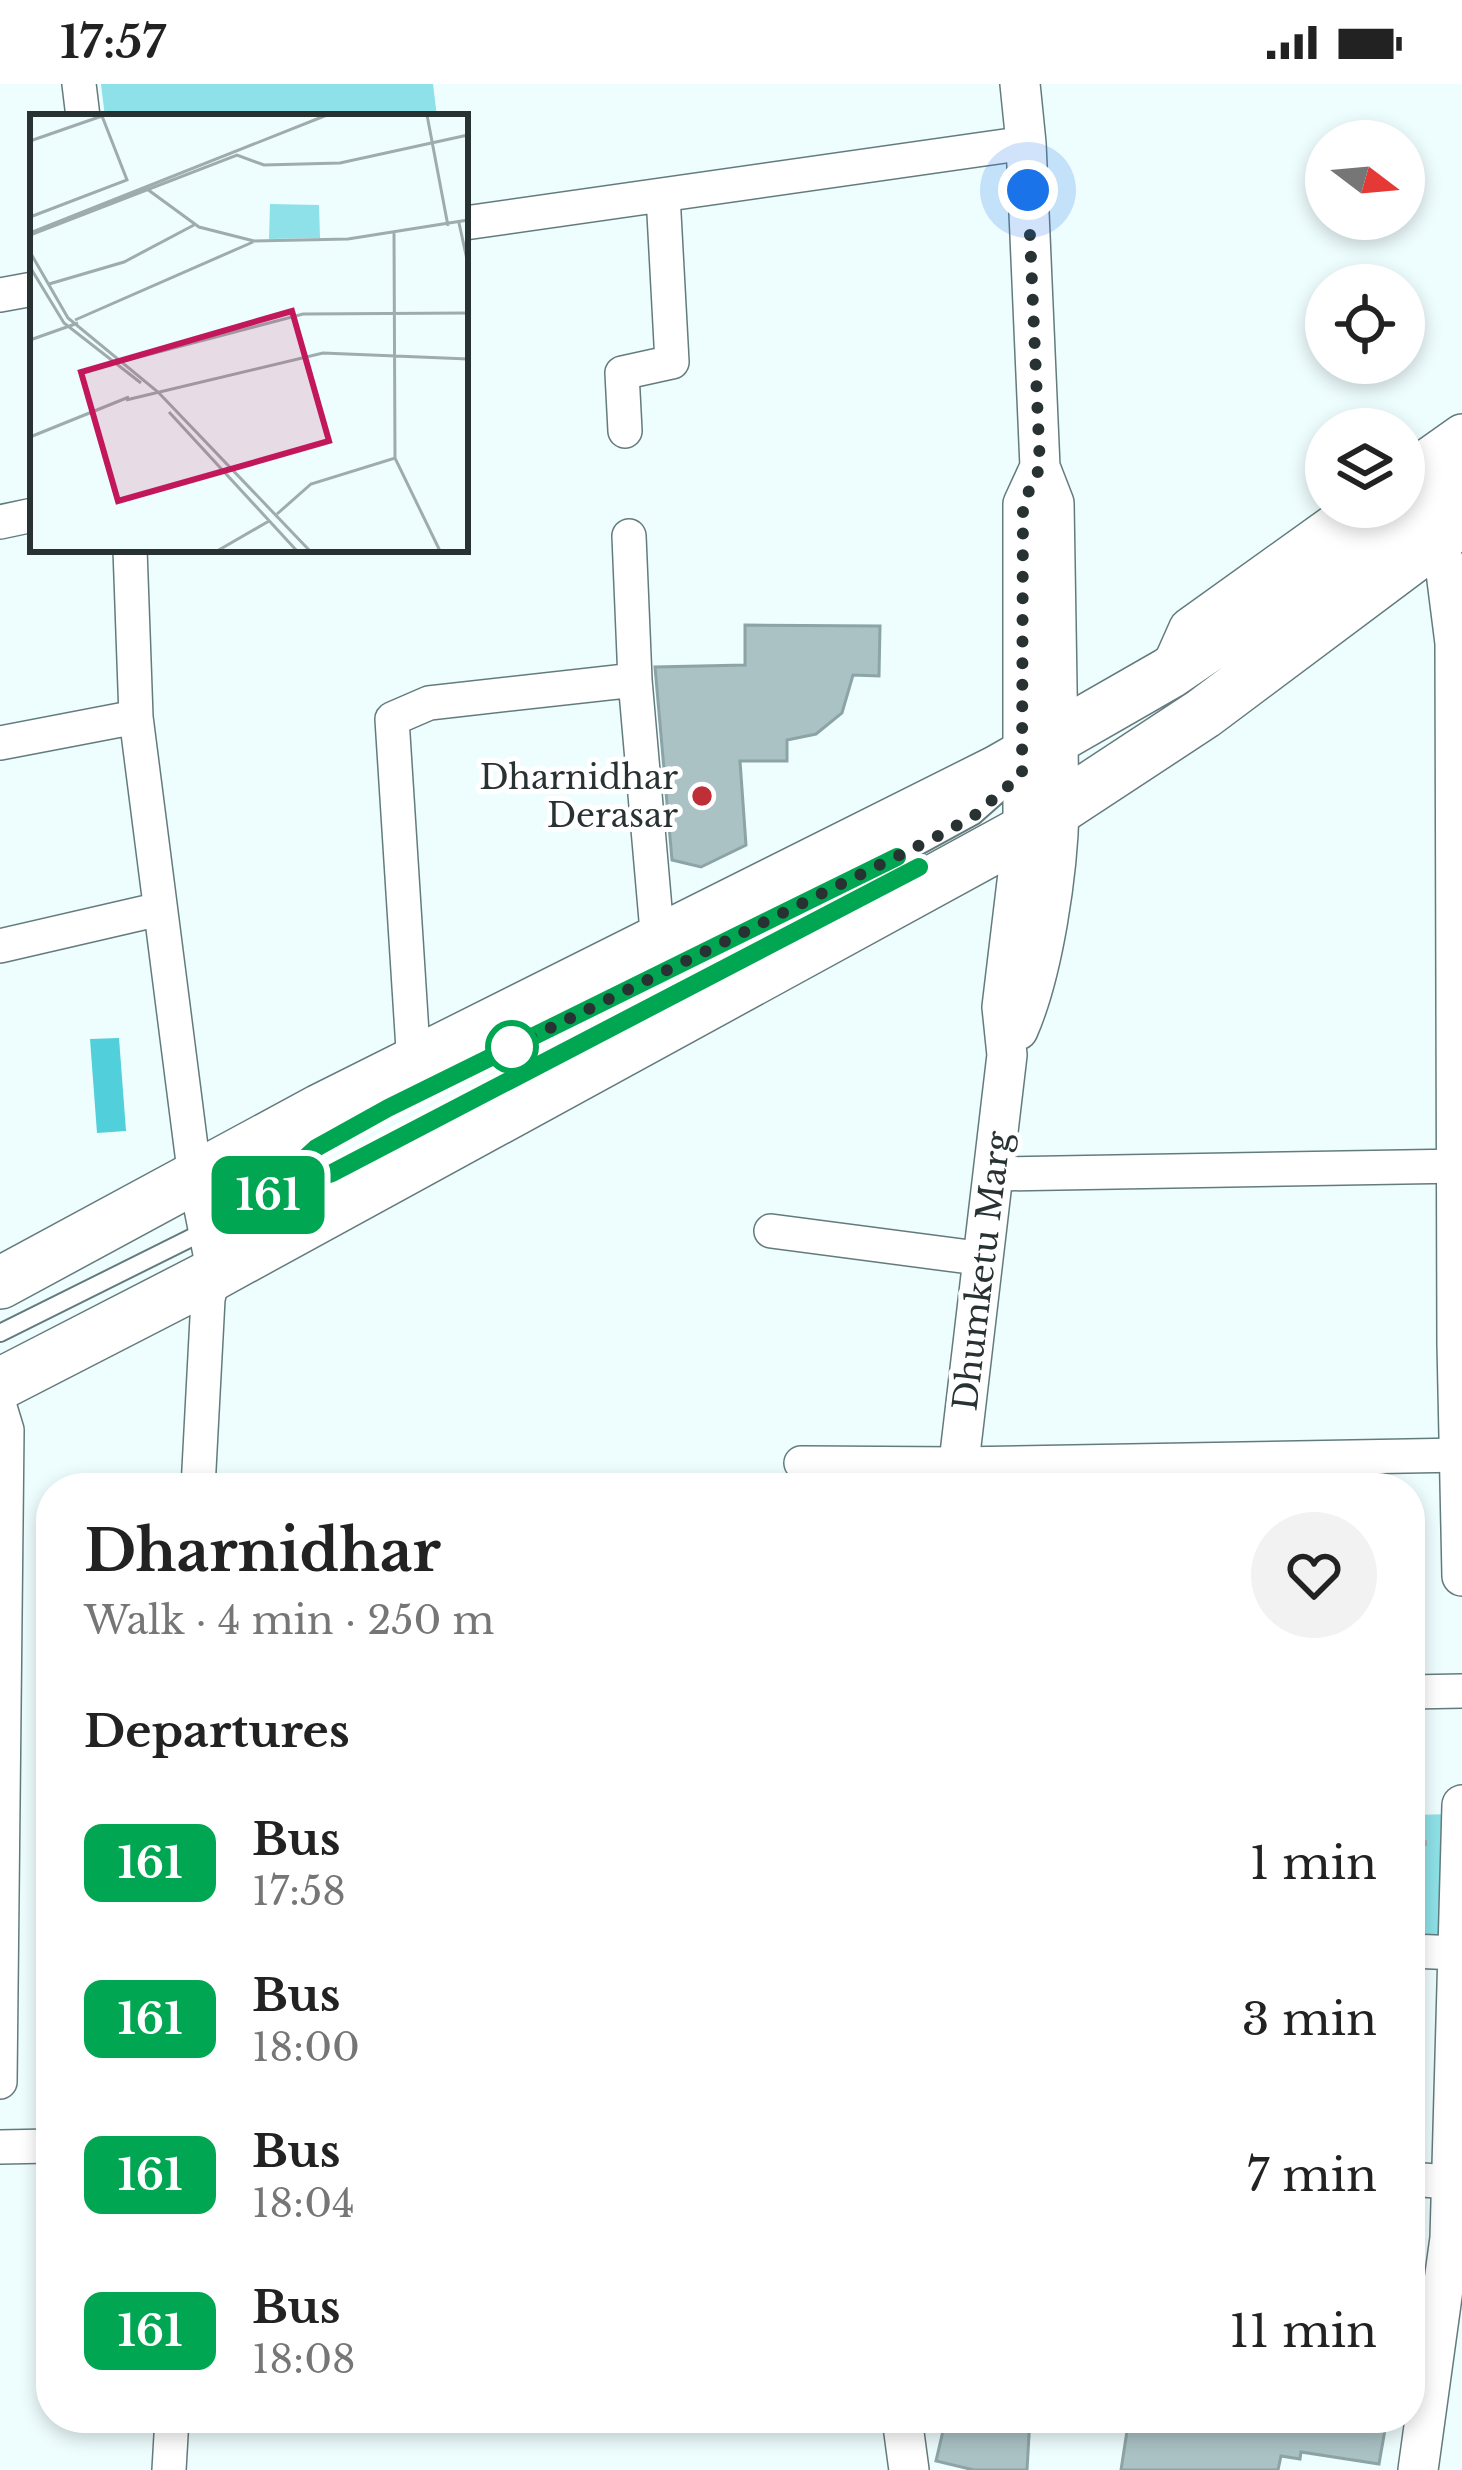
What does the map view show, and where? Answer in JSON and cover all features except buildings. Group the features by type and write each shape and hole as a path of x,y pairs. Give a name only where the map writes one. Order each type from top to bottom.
{"main road":[{"path":"0,1283 414,1065 896,826 1041,778 1204,713 1244,652 1462,473"},
{"path":"0,1384 208,1253 1041,778 1169,673 1244,652 1456,545"}],"street":[{"path":"79,84 82,114"},
{"name":"Dhumketu Marg","path":"957,1473 1007,1054 1028,1006 1058,842 1041,778 1023,504 1040,467 1020,84"},
{"path":"468,224 1026,143"},
{"path":"625,431 622,373 672,362 662,196"},
{"path":"0,296 30,290"},
{"path":"1425,460 1462,434"},
{"path":"0,522 30,515"},
{"path":"1169,673 1189,628 1329,528"},
{"path":"629,536 635,680 658,943"},
{"path":"1204,713 1262,700 1456,545"},
{"path":"1456,545 1462,1576"},
{"path":"130,552 136,717 208,1253 199,1473"},
{"path":"414,1065 392,719 429,703 635,680"},
{"path":"0,743 136,717"},
{"path":"0,946 160,909"},
{"path":"996,1174 1460,1166"},
{"path":"771,1231 985,1259"},
{"path":"0,1407 8,1430 0,2082"},
{"path":"1029,1473 1460,1455"},
{"path":"801,1462 924,1473"},
{"path":"1425,1692 1462,1691"},
{"path":"1425,2352 1457,2183 1462,1805"},
{"path":"1425,1948 1460,1940"},
{"path":"0,2147 36,2146"},
{"path":"1425,2181 1457,2183"},
{"path":"169,2470 171,2433"},
{"path":"904,2433 909,2470"},
{"path":"1418,2470 1419,2433"}],"lane":[{"path":"0,1333 208,1253 316,1148 897,857 1041,778"},
{"path":"855,900 999,822 1041,778"},
{"path":"262,1198 332,1173 608,1031"}],"shaded area":[{"path":"101,84 433,84 437,114 105,114"},
{"path":"119,1038 126,1131 97,1133 90,1039"},
{"path":"1455,1814 1451,1938 1425,1938 1425,1815"}],"bus line":[{"name":"161","path":"897,857 388,1108 316,1148 262,1198 332,1173 919,867"}],"place":[{"name":"Dharnidhar Derasar","path":"702,796"}],"route":[{"path":"512,1047 936,837 974,816 1022,774 1023,504 1040,467 1028,190"}]}
